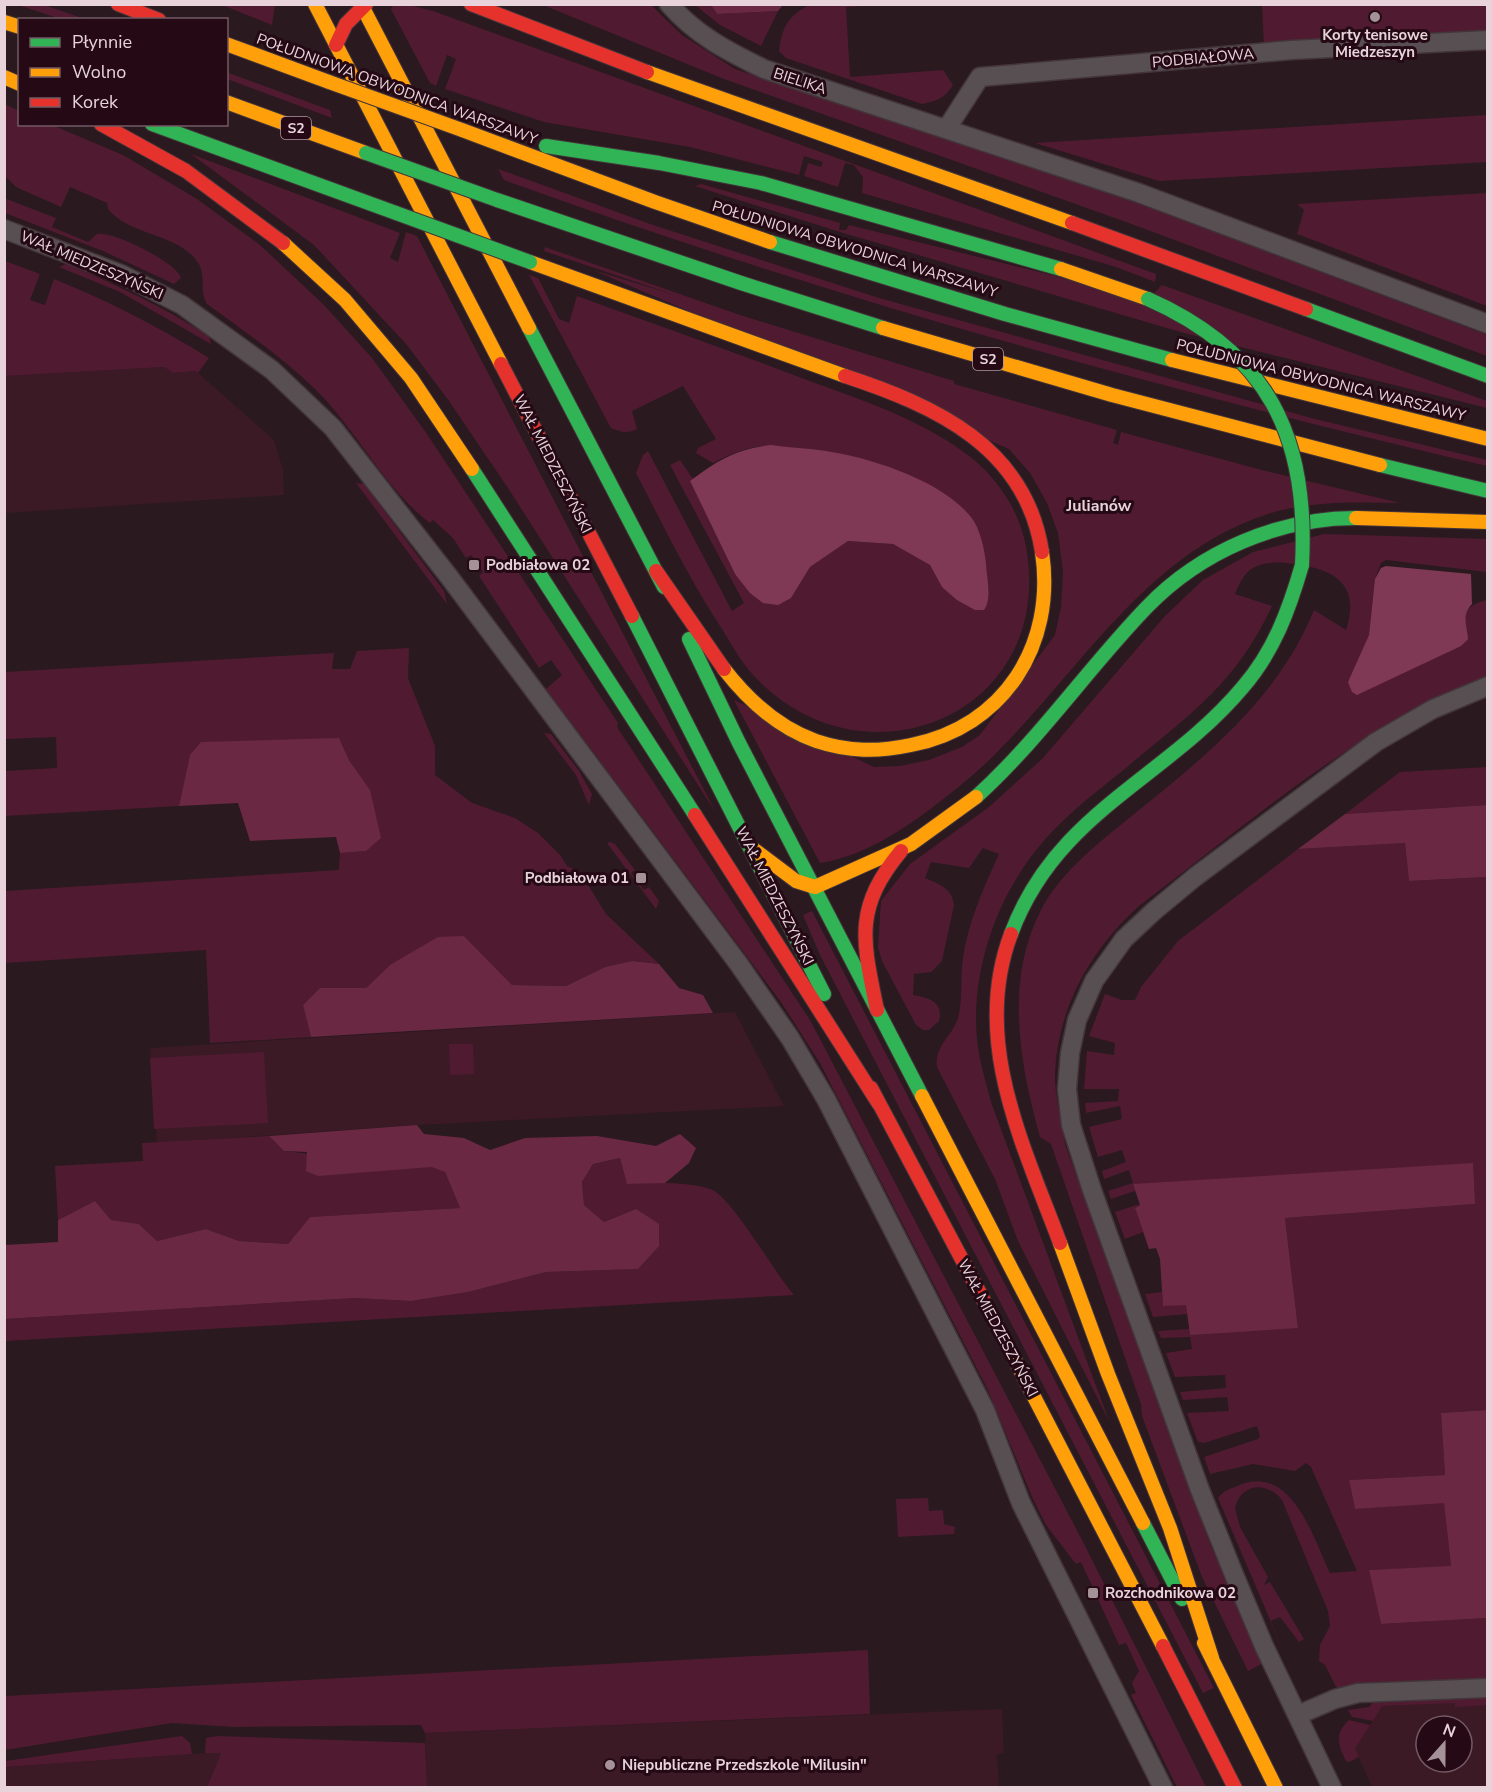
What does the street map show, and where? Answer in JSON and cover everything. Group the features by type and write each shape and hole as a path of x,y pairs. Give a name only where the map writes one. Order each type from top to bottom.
{"main road":[{"path":"118,4 154,18"},
{"name":"WAŁ MIEDZESZYŃSKI","path":"315,4 752,848 879,1104 1090,1500 1235,1788"},
{"path":"471,4 663,78 981,190 1488,376"},
{"path":"336,45 346,24 363,5 656,571 739,743 1212,1658 1276,1788"},
{"name":"POŁUDNIOWA OBWODNICA WARSZAWY","path":"228,45 719,225 1033,321 1201,368 1488,439"},
{"path":"4,75 18,83"},
{"name":"S2","path":"228,103 650,253 895,332 1222,426 1488,491"},
{"path":"105,126 186,171 270,231 345,300 411,378 539,569 879,1104"},
{"path":"157,126 899,396 960,426 1006,467 1030,503 1046,550 1048,590 1045,611 1033,649 1023,668 998,702 970,724 936,741 893,750 868,751 822,744 798,733 759,707 728,672 656,571"},
{"path":"462,130 578,152 659,162 761,183 1068,271 1148,299 1177,312 1220,339 1248,368 1277,411 1298,466 1303,488 1305,541 1296,593 1275,643 1254,676 1234,700 1206,726 1077,831 1046,865 1023,903 1007,942 996,1004 998,1041 1010,1101 1116,1395 1164,1511 1212,1658"},
{"path":"752,848 796,881 815,887 829,883 905,847 955,814 998,777 1037,739 1149,606 1184,575 1222,550 1286,525 1346,516 1411,516 1488,522"},
{"path":"877,1010 864,945 864,914 878,879 905,847"}],"street":[{"name":"BIELIKA","path":"669,4 689,27 720,48 764,69 1139,193 1488,324"},
{"name":"PODBIAŁOWA","path":"947,128 980,76 1292,50 1488,40"},
{"name":"WAŁ MIEDZESZYŃSKI","path":"4,229 123,275 182,305 272,370 333,428 450,578 738,963 790,1038 826,1099 985,1410 1021,1503 1163,1788"},
{"path":"1332,1788 1264,1646 1200,1490 1084,1168 1069,1110 1067,1089 1071,1046 1080,1011 1094,981 1124,939 1155,911 1195,877 1376,742 1432,709 1488,686"},
{"path":"1298,1715 1335,1699 1358,1693 1488,1688"}],"shaded area":[{"path":"405,4 433,11 1156,274 1155,282 1116,267 862,193 863,177 854,165 845,163 838,187 804,176 808,163 821,167 823,162 804,156 799,175 690,147 544,122 445,89 456,59 447,55 436,86 430,83 391,9 393,6"},
{"path":"18,5 44,5 82,18 58,18"},
{"path":"222,5 275,5 272,25"},
{"path":"543,5 651,5 682,35 735,69 1142,205 1487,335 1487,356 1126,222 724,79"},
{"path":"695,5 711,5 717,14 778,11 761,46 720,25"},
{"path":"711,5 783,5 778,11 717,14"},
{"path":"809,5 888,5 846,7 850,77 943,70 953,85 940,98 922,104 786,58 779,51 784,29 796,13"},
{"name":"Korty tenisowe Miedzeszyn","path":"1262,5 1487,5 1487,30 1264,47"},
{"path":"228,73 330,110 332,118 228,79"},
{"path":"5,104 18,110 18,126 54,126 123,155 197,199 260,245 324,305 372,358 427,434 810,1020 1082,1540 1206,1787 1177,1787 1131,1695 1136,1693 1132,1683 1139,1671 1126,1643 1119,1645 1081,1562 1076,1564 1046,1525 987,1388 820,1063 781,1002 546,689 562,675 551,660 539,668 479,576 483,572 471,555 466,558 453,538 433,520 430,523 414,510 319,393 279,357 207,304 203,294 201,269 190,254 180,246 128,225 108,209 107,203 70,187 61,207 16,187 6,177"},
{"path":"1487,115 1487,162 1159,181 1035,143"},
{"path":"191,154 400,233 390,258 398,262 406,232 417,236 716,813 508,488 449,401 407,345 314,245"},
{"path":"498,169 653,225 879,298 1315,419 1487,460 1487,466 1239,405 992,338 625,223 504,180"},
{"path":"701,184 840,223 839,230 846,230 849,225 1148,299 1162,285 1487,401 1487,408 1184,333 840,232 695,186"},
{"path":"1487,193 1487,306 1297,234 1304,210 1297,204"},
{"path":"4,198 56,218 52,227 88,242 97,234 105,234 129,242 169,264 181,278 174,284 103,251 5,213"},
{"path":"545,247 740,315 954,381 954,384 1117,430 1113,443 1118,445 1121,432 1262,470 1400,503 1323,504 1278,511 1234,527 1195,550 1159,577 1126,608 1036,711 988,762 959,787 917,819 878,843 850,855 820,863 734,700 874,767 900,766 929,760 962,747 980,735 1055,635 1061,607 1063,572 1058,533 1047,503 1030,473 1009,449 593,270 675,295 544,251"},
{"path":"5,261 40,274 30,300 45,305 54,279 133,315 209,358 198,373 196,371 173,373 164,367 5,376"},
{"path":"66,264 174,315 209,336 211,344 120,292 59,267"},
{"path":"529,275 538,278 559,319 569,323 577,296 893,413 954,445 984,469 1011,504 1022,531 1028,560 1026,614 1009,659 980,695 941,719 897,731 850,729 803,714 760,682 739,657 698,591 636,473 643,455 648,451 732,611 744,603 670,465 680,460 693,479 690,481 735,574 791,598 810,567 848,541 893,544 930,565 942,587 984,610 792,448 770,446 751,448 713,463 696,453 698,448 716,439 683,386 632,411 637,429 624,432 611,428"},
{"path":"164,367 173,373 196,371 274,440 283,470 284,495 5,513 5,376"},
{"path":"771,445 844,454 884,465 924,482 958,504 974,522 983,547 988,589 988,600 984,610 975,610 957,600 942,587 930,565 893,544 848,541 810,567 791,598 778,605 763,603 750,593 735,574 690,481 737,453"},
{"path":"356,483 364,484 444,591 447,604"},
{"path":"1324,534 1487,539 1487,572 1386,560 1381,563 1375,579 1369,635 1348,683 1467,631 1466,613 1471,606 1487,600 1487,676 1439,697 1349,749 1264,810 1139,906 1105,942 1079,984 1061,1030 1055,1080 1065,1144 1211,1546 1263,1663 1248,1671 1202,1577 1142,1416 1141,1404 1051,1144 1040,1137 1022,1052 1019,994 1022,965 1030,937 1041,910 1060,881 1085,855 1191,767 1240,721 1282,670 1314,610 1346,630 1350,614 1347,590 1332,575 1308,566 1268,563 1253,568 1247,573 1235,594 1272,606 1258,634 1242,658 1225,679 1188,716 1077,808 1046,838 1021,870 996,919 987,946 980,973 976,1027 983,1072 991,1102 1109,1421 1018,1241 995,1179 937,1067 938,1053 958,1018 963,958 969,931 982,892 999,854 983,848 969,868 931,862 925,878 948,891 954,905 942,961 931,972 914,974 913,995 929,999 939,1009 939,1021 929,1030 923,1030 916,1025 882,961 878,947 881,901 910,864 989,807 1042,759 1165,616 1203,580 1253,552"},
{"path":"1386,566 1471,574 1472,604 1466,616 1468,639 1461,646 1357,695 1352,692 1348,682 1369,635 1375,579 1381,568"},
{"path":"409,648 408,678 435,746 435,775 472,803 515,818 538,833 561,856 567,866 580,872 606,914 659,964 632,961 605,967 566,986 512,985 464,936 390,965 366,988 320,988 303,1005 311,1037 210,1043 206,950 5,963 5,891 339,870 340,853 366,851 370,790 349,760 339,738 190,755 179,806 5,816 5,771 57,768 56,737 5,739 5,672 334,653 332,669 350,669 357,651"},
{"path":"544,733 551,734 579,771 592,794 589,805 576,775"},
{"path":"339,738 349,760 370,790 381,838 366,851 340,853 336,837 250,841 238,803 179,806 190,755 201,742"},
{"path":"1487,767 1487,805 1345,814 1400,772"},
{"path":"1487,805 1487,877 1409,881 1405,843 1298,849 1345,814"},
{"path":"607,843 615,844 635,870 631,873 644,890 649,887 659,901 656,909"},
{"path":"1405,843 1409,881 1487,877 1487,1410 1441,1413 1445,1475 1349,1480 1355,1509 1444,1502 1451,1567 1369,1570 1381,1624 1487,1618 1487,1681 1336,1687 1325,1665 1319,1661 1320,1645 1330,1626 1328,1611 1282,1500 1269,1490 1255,1488 1249,1489 1238,1500 1235,1508 1240,1527 1268,1577 1264,1585 1270,1582 1304,1639 1299,1642 1280,1617 1271,1621 1218,1498 1226,1491 1242,1484 1260,1481 1275,1486 1299,1509 1330,1573 1357,1571 1311,1467 1306,1463 1295,1471 1253,1464 1210,1474 1204,1457 1258,1439 1260,1436 1257,1426 1204,1443 1198,1442 1187,1413 1229,1411 1227,1397 1183,1400 1180,1392 1226,1388 1225,1375 1175,1377 1166,1353 1192,1349 1190,1337 1161,1338 1158,1331 1189,1329 1190,1334 1298,1327 1285,1218 1475,1204 1133,1184 1135,1191 1111,1199 1108,1191 1133,1183 1129,1170 1104,1179 1102,1171 1126,1162 1122,1150 1098,1157 1089,1127 1122,1119 1120,1106 1086,1113 1085,1103 1118,1101 1119,1089 1084,1089 1087,1051 1114,1055 1115,1043 1089,1036 1105,994 1122,1000 1135,1000 1141,987 1178,941 1298,849"},
{"path":"812,911 1214,1688 1203,1693 820,955 803,915"},
{"path":"464,936 512,985 566,986 605,967 632,961 659,964 679,988 703,995 713,1013 311,1037 303,1005 320,988 366,988 390,965 438,937"},
{"path":"735,1012 784,1106 417,1125 157,1143 150,1048"},
{"path":"449,1044 473,1044 474,1074 450,1075"},
{"path":"264,1052 268,1123 154,1129 150,1058"},
{"path":"417,1125 424,1134 464,1138 490,1150 525,1138 597,1136 656,1146 680,1134 696,1148 689,1163 665,1183 627,1184 620,1158 593,1164 582,1182 584,1205 604,1222 636,1209 659,1224 659,1246 638,1269 546,1272 468,1292 411,1301 355,1298 5,1319 5,1245 58,1242 58,1220 95,1201 111,1220 139,1224 157,1241 206,1229 239,1241 288,1244 310,1217 460,1208 445,1172 431,1167 318,1176 306,1171 307,1152 284,1151 269,1136"},
{"path":"269,1136 284,1151 431,1167 445,1172 460,1208 310,1217 288,1244 239,1241 206,1229 157,1241 139,1224 111,1220 95,1201 58,1220 55,1166 143,1161 142,1143"},
{"path":"620,1158 627,1184 690,1185 710,1189 719,1194 740,1219 794,1295 5,1341 5,1319 355,1298 411,1301 468,1292 546,1272 638,1269 636,1209 604,1222 584,1205 582,1182 593,1164"},
{"path":"1473,1163 1475,1204 1285,1218 1298,1328 1190,1335 1186,1305 1163,1306 1160,1259 1156,1248 1149,1249 1135,1208 1140,1205 1133,1184"},
{"path":"1140,1204 1135,1208 1143,1232 1125,1239 1115,1212"},
{"path":"1162,1292 1163,1306 1186,1304 1188,1314 1153,1317 1145,1294"},
{"path":"1487,1410 1487,1618 1381,1624 1369,1570 1451,1566 1444,1503 1355,1509 1349,1480 1445,1475 1441,1413"},
{"path":"928,1498 929,1511 943,1510 944,1524 955,1527 954,1534 898,1537 896,1499"},
{"path":"868,1650 870,1714 425,1733 421,1725 234,1727 172,1723 5,1750 5,1696"},
{"path":"1487,1695 1487,1705 1455,1707 1455,1703 1382,1706 1373,1721 1352,1717 1348,1710 1369,1707 1373,1702"},
{"path":"1487,1701 1487,1787 1372,1787 1355,1749 1382,1706"},
{"path":"1002,1709 1004,1753 997,1755 999,1787 427,1788 425,1733"},
{"path":"1349,1720 1370,1725 1355,1749 1359,1757 1349,1762 1346,1761 1339,1745 1339,1735"},
{"path":"182,1736 190,1743 192,1754 5,1767 5,1761"},
{"path":"217,1736 425,1743 427,1787 207,1787 221,1753 205,1753 206,1738"},
{"path":"221,1752 207,1787 5,1788 5,1767"}],"traffic: fast":[{"path":"157,126 396,213"},
{"path":"546,146 659,163 761,183 1061,269"},
{"path":"366,153 497,200"},
{"path":"497,200 741,283 883,328"},
{"path":"396,213 530,262"},
{"path":"770,242 1005,314 1172,360"},
{"path":"1148,299 1189,320 1224,345 1251,373 1273,404 1288,439 1298,477 1302,519 1302,565"},
{"path":"1306,309 1488,376"},
{"path":"529,328 664,587"},
{"path":"1380,465 1488,491"},
{"path":"472,469 695,815"},
{"path":"976,797 1043,727 1125,630 1168,587 1192,569 1217,554 1270,531 1298,524 1356,518"},
{"path":"1011,934 1031,892 1055,857 1084,826 1181,747 1213,719 1243,687 1272,644 1292,598 1302,565"},
{"path":"632,616 824,994"},
{"path":"689,639 739,743 922,1096"},
{"path":"1143,1523 1182,1599"}],"traffic: slow":[{"path":"315,4 501,364"},
{"path":"361,4 529,328"},
{"path":"4,22 18,26"},
{"path":"228,45 329,82"},
{"path":"647,72 1072,223"},
{"path":"4,77 18,83"},
{"path":"329,82 462,130"},
{"path":"228,103 366,153"},
{"path":"462,130 770,242"},
{"path":"283,243 345,300 411,378 472,469"},
{"path":"530,262 845,376"},
{"path":"1061,269 1148,299"},
{"path":"883,328 1112,395 1380,465"},
{"path":"1172,360 1488,439"},
{"path":"1356,518 1488,522"},
{"path":"724,669 743,692 765,712 789,729 816,741 852,749 875,750 911,745 944,735 973,720 997,701 1017,677 1031,649 1041,619 1044,586 1042,552"},
{"path":"752,848 796,881 815,887 911,844 976,797"},
{"path":"922,1096 1143,1523"},
{"path":"1060,1243 1108,1374 1170,1528 1212,1658"},
{"path":"1001,1333 1163,1646"},
{"path":"1204,1643 1276,1788"}],"traffic: jam":[{"path":"118,4 154,18"},
{"path":"336,45 346,24 366,4"},
{"path":"471,4 647,72"},
{"path":"105,126 186,171 283,243"},
{"path":"1072,223 1306,309"},
{"path":"501,364 632,616"},
{"path":"845,376 912,401 943,417 972,436 997,458 1017,484 1033,516 1042,552"},
{"path":"656,571 724,669"},
{"path":"695,815 879,1104"},
{"path":"877,1010 868,964 866,926 875,891 901,851"},
{"path":"1011,934 1000,974 997,1013 999,1052 1018,1130 1060,1243"},
{"path":"871,1088 1001,1333"},
{"path":"1163,1646 1235,1788"}],"place":[{"name":"Korty tenisowe Miedzeszyn","path":"1375,17"},
{"name":"Podbiałowa 02","path":"474,565"},
{"name":"Podbiałowa 01","path":"641,878"},
{"name":"Rozchodnikowa 02","path":"1093,1593"},
{"name":"Niepubliczne Przedszkole \"Milusin\"","path":"610,1765"}],"district":[{"name":"Julianów","path":"1099,505"}]}
